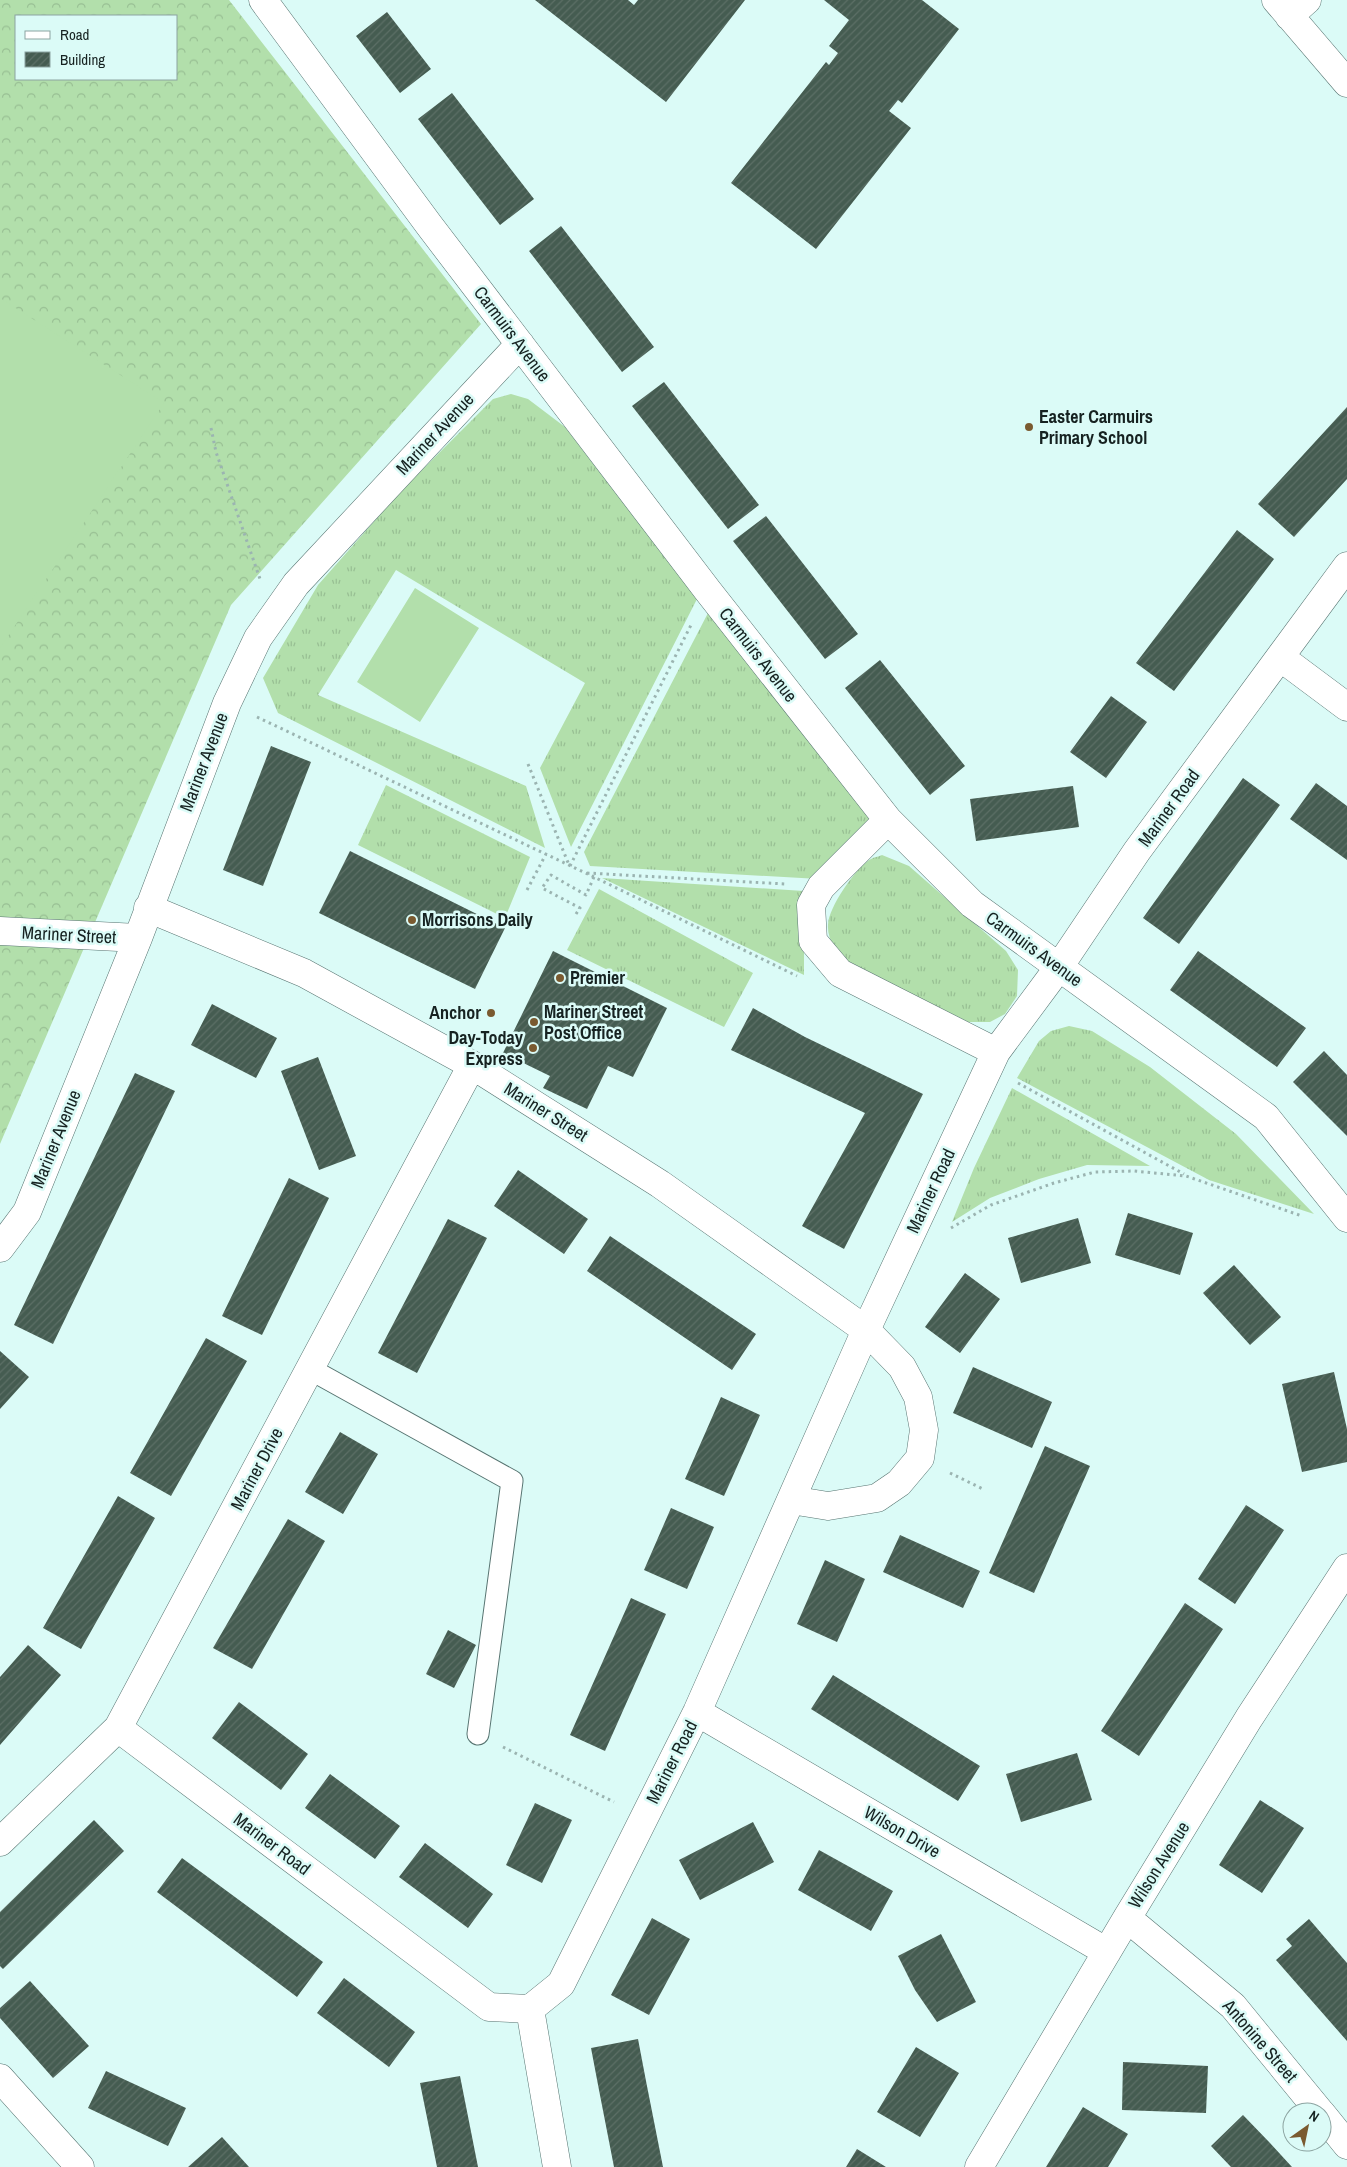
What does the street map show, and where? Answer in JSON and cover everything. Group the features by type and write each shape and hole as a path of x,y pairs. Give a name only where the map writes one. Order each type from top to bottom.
{"street":[{"name":"Carmuirs Avenue","path":"263,0 429,225 708,591 888,820 972,904 1266,1117 1347,1218"},
{"path":"1291,5 1347,83"},
{"name":"Mariner Avenue","path":"0,1248 27,1212 138,938 227,703 258,638 296,584 520,344"},
{"name":"Mariner Road","path":"118,1728 489,2007 530,2009 561,1984 697,1712 866,1330 992,1060 1059,967 1137,851 1347,566"},
{"path":"1280,657 1347,707"},
{"path":"888,820 821,886 812,905 813,942 840,973 992,1060"},
{"name":"Mariner Street","path":"148,908 304,973 472,1065 660,1184 866,1330"},
{"name":"Mariner Street","path":"0,932 138,938"},
{"name":"Mariner Drive","path":"0,1842 118,1728 472,1065"},
{"path":"791,1500 828,1506 877,1498 899,1483 920,1458 924,1430 918,1397 902,1366 866,1330"},
{"name":"Wilson Avenue","path":"979,2167 1127,1918 1250,1718 1347,1568"},
{"name":"Wilson Drive","path":"697,1712 1107,1952"},
{"name":"Antonine Street","path":"1127,1918 1233,2006 1312,2102"},
{"path":"530,2009 557,2167"},
{"path":"0,2078 80,2167"},
{"name":"Antonine Street","path":"1332,2127 1347,2145"}],"lane":[{"path":"310,1368 512,1481 478,1734"}],"path":[{"path":"211,428 216,452 258,576 279,608"},
{"path":"570,866 708,591"},
{"path":"227,703 546,854 803,979 840,973"},
{"path":"528,764 570,866"},
{"path":"527,890 546,854"},
{"path":"584,873 821,886"},
{"path":"576,914 580,908 542,888 551,875 586,895 594,877"},
{"path":"992,1060 1186,1176 1311,1219"},
{"path":"913,1229 942,1233 991,1205 1054,1183 1095,1172 1134,1171 1186,1176"},
{"path":"920,1458 985,1490"},
{"path":"478,1734 645,1817"}],"green space":[{"path":"0,0 229,0 481,324 231,605 0,1144"},
{"path":"0,298 164,403 0,648"},
{"path":"511,394 528,399 565,427 697,599 571,847 540,768 585,683 396,570 318,695 526,786 545,848 278,713 263,678 318,585 401,491 493,399"},
{"path":"415,588 479,628 420,722 357,682"},
{"path":"708,613 872,822 819,879 590,866 584,852"},
{"path":"386,785 530,857 505,918 358,845"},
{"path":"882,855 909,866 1006,951 1018,970 1017,996 1005,1014 990,1022 968,1022 846,963 839,955 829,936 829,918 844,889 858,870 871,859"},
{"path":"602,878 804,891 804,975"},
{"path":"599,889 753,973 724,1027 567,950"},
{"path":"1069,1026 1092,1031 1150,1067 1236,1134 1314,1214 1209,1180 1017,1078 1039,1041 1051,1031"},
{"path":"1012,1088 1150,1166 1087,1165 1039,1179 990,1198 952,1222 974,1168"}],"building":[{"path":"535,0 628,0 634,5 638,0 745,0 666,102"},
{"path":"824,0 922,0 959,29 902,103 898,100 889,111 911,128 816,249 731,183 826,62 829,65 838,53 829,46 849,20"},
{"path":"387,12 431,69 400,93 356,36"},
{"path":"452,93 534,199 500,225 418,119"},
{"path":"561,226 654,347 622,372 529,251"},
{"path":"664,382 759,505 728,529 632,406"},
{"path":"1347,407 1347,479 1294,537 1258,504"},
{"path":"766,516 858,634 825,659 733,541"},
{"path":"1237,530 1274,559 1174,691 1136,663"},
{"path":"880,660 965,766 930,795 845,688"},
{"path":"1111,696 1147,722 1106,778 1070,752"},
{"path":"271,746 311,762 263,886 223,870"},
{"path":"1243,778 1280,805 1179,944 1143,918"},
{"path":"1316,783 1347,806 1347,860 1290,819"},
{"path":"1073,786 1079,827 976,841 970,799"},
{"name":"Morrisons Daily","path":"350,851 505,928 475,989 319,913"},
{"path":"553,951 667,1008 633,1077 608,1066 587,1109 543,1088 550,1076 503,1053"},
{"path":"1198,951 1306,1028 1277,1067 1170,990"},
{"path":"212,1004 277,1038 256,1078 191,1045"},
{"path":"753,1008 805,1037 923,1094 844,1249 802,1226 865,1113 731,1050"},
{"path":"1324,1051 1347,1075 1347,1136 1293,1082"},
{"path":"318,1057 356,1156 319,1170 281,1071"},
{"path":"135,1073 175,1091 53,1344 14,1325"},
{"path":"518,1170 588,1219 564,1254 494,1206"},
{"path":"289,1178 329,1198 262,1335 222,1316"},
{"path":"1128,1213 1193,1233 1180,1275 1115,1255"},
{"path":"1078,1218 1091,1263 1021,1283 1008,1238"},
{"path":"448,1219 487,1238 417,1373 378,1353"},
{"path":"610,1236 756,1334 732,1370 587,1271"},
{"path":"1234,1265 1281,1317 1250,1345 1203,1293"},
{"path":"965,1273 1000,1299 960,1353 925,1327"},
{"path":"206,1338 247,1361 171,1496 130,1473"},
{"path":"0,1351 29,1377 0,1409"},
{"path":"973,1367 1052,1402 1032,1448 953,1413"},
{"path":"1334,1372 1347,1429 1347,1462 1302,1472 1282,1384"},
{"path":"721,1397 760,1415 724,1496 685,1479"},
{"path":"340,1432 378,1454 343,1514 305,1492"},
{"path":"1045,1446 1090,1466 1034,1593 989,1573"},
{"path":"118,1496 155,1518 81,1649 43,1628"},
{"path":"1246,1505 1284,1530 1235,1604 1198,1579"},
{"path":"671,1508 714,1527 687,1589 644,1570"},
{"path":"288,1519 325,1541 252,1669 213,1648"},
{"path":"900,1535 980,1571 963,1608 883,1572"},
{"path":"825,1560 865,1579 837,1642 797,1624"},
{"path":"631,1598 666,1614 605,1751 570,1735"},
{"path":"1185,1603 1223,1629 1139,1756 1101,1731"},
{"path":"448,1630 476,1645 454,1688 426,1674"},
{"path":"28,1645 61,1675 0,1745 0,1677"},
{"path":"833,1675 980,1766 958,1801 811,1709"},
{"path":"239,1702 308,1754 281,1790 212,1738"},
{"path":"1077,1753 1092,1800 1021,1822 1006,1774"},
{"path":"330,1774 400,1826 375,1859 305,1808"},
{"path":"1260,1800 1304,1828 1262,1893 1219,1865"},
{"path":"535,1803 572,1820 542,1883 506,1865"},
{"path":"94,1820 124,1851 3,1969 0,1966 0,1912"},
{"path":"753,1822 774,1862 700,1900 679,1860"},
{"path":"425,1843 493,1894 468,1928 399,1877"},
{"path":"819,1850 893,1891 871,1931 798,1890"},
{"path":"182,1858 323,1962 297,1997 157,1892"},
{"path":"652,1918 690,1939 649,2015 611,1995"},
{"path":"1309,1919 1347,1963 1347,2041 1276,1960 1292,1946 1286,1939"},
{"path":"941,1934 976,2002 937,2022 915,1990 898,1956"},
{"path":"344,1978 415,2032 389,2067 317,2013"},
{"path":"30,1981 89,2046 53,2078 0,2018 0,2008"},
{"path":"638,2039 663,2167 614,2167 591,2048"},
{"path":"916,2047 959,2073 920,2137 877,2112"},
{"path":"1123,2062 1208,2066 1206,2113 1122,2110"},
{"path":"106,2071 186,2108 168,2146 88,2108"},
{"path":"460,2076 478,2167 437,2167 420,2083"},
{"path":"1083,2107 1128,2134 1108,2167 1046,2167"},
{"path":"1243,2115 1292,2167 1231,2167 1211,2146"},
{"path":"222,2137 249,2167 188,2167"},
{"path":"857,2149 886,2167 846,2167"}],"place":[{"name":"Easter Carmuirs Primary School","path":"1029,427"},
{"name":"Morrisons Daily","path":"412,920"},
{"name":"Premier","path":"560,978"},
{"name":"Anchor","path":"491,1013"},
{"name":"Mariner Street Post Office","path":"534,1022"},
{"name":"Day-Today Express","path":"533,1048"}]}
